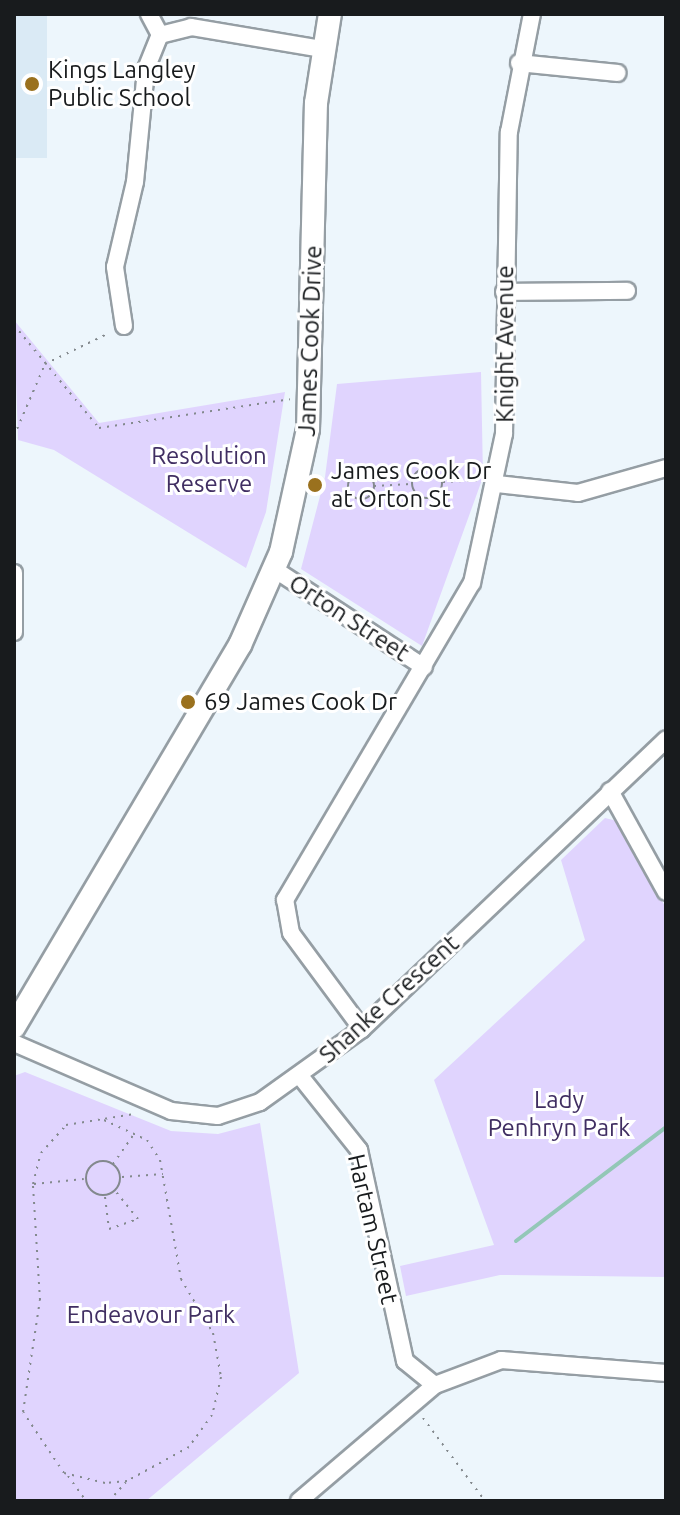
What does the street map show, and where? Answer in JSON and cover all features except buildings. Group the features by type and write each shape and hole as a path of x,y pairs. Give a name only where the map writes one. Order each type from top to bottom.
{"street":[{"path":"149,14 160,35"},
{"name":"James Cook Drive","path":"14,1027 240,645 274,569 308,429 322,49 330,14"},
{"name":"Knight Avenue","path":"362,1029 291,933 285,900 472,583 498,481 504,292 519,63 532,14"},
{"path":"160,35 191,27 322,49"},
{"path":"124,326 115,267 135,182 146,69 160,35"},
{"path":"519,63 617,73"},
{"path":"504,292 627,291"},
{"path":"498,481 578,493 666,468"},
{"name":"Orton Street","path":"274,569 424,667"},
{"path":"14,573 14,632"},
{"name":"Shanke Crescent","path":"14,1043 171,1111 218,1116 300,1076 362,1029 666,739"},
{"path":"610,791 666,892"},
{"name":"Hartam Street","path":"300,1076 359,1150 405,1361 435,1385"},
{"path":"299,1501 435,1385 501,1360 666,1373"}],"path":[{"path":"14,325 99,428 290,399"},
{"path":"14,436 45,364 124,326"},
{"path":"413,484 426,468 442,482 498,481"},
{"path":"374,486 362,500 348,486 358,473 374,486 413,484 431,498 442,482"},
{"path":"86,1501 23,1412 40,1283 33,1184 41,1153 57,1133 78,1120 104,1120 135,1113"},
{"path":"104,1120 135,1132 153,1148 165,1174 181,1279 213,1333 221,1368 204,1430 171,1460 127,1481 109,1501"},
{"path":"113,1164 135,1132"},
{"path":"86,1179 93,1164 113,1164"},
{"path":"113,1164 121,1177"},
{"path":"121,1177 165,1174"},
{"path":"105,1196 115,1191 121,1177"},
{"path":"33,1184 86,1179 105,1196 109,1229 138,1219 115,1191"},
{"path":"40,1283 47,1283"},
{"path":"221,1368 228,1368"},
{"path":"412,1404 485,1501"},
{"path":"67,1475 127,1481"}],"shaded area":[{"name":"Kings Langley Public School","path":"14,14 47,14 47,158 14,158"}],"green space":[{"name":"Resolution Reserve","path":"14,320 99,423 285,392 266,512 246,568 54,450 18,440"},
{"path":"481,372 483,477 422,646 301,569 325,477 337,384"},
{"name":"Lady Penhryn Park","path":"605,818 617,821 666,908 666,1277 500,1275 406,1296 400,1266 494,1245 434,1080 585,940 561,860"},
{"name":"Endeavour Park","path":"25,1072 171,1131 218,1134 260,1123 299,1373 146,1501 14,1501 14,1076"}],"waterway":[{"path":"516,1241 666,1127"}],"place":[{"name":"Kings Langley Public School","path":"32,84"},
{"name":"James Cook Dr at Orton St","path":"315,485"},
{"name":"69 James Cook Dr","path":"188,702"}]}
